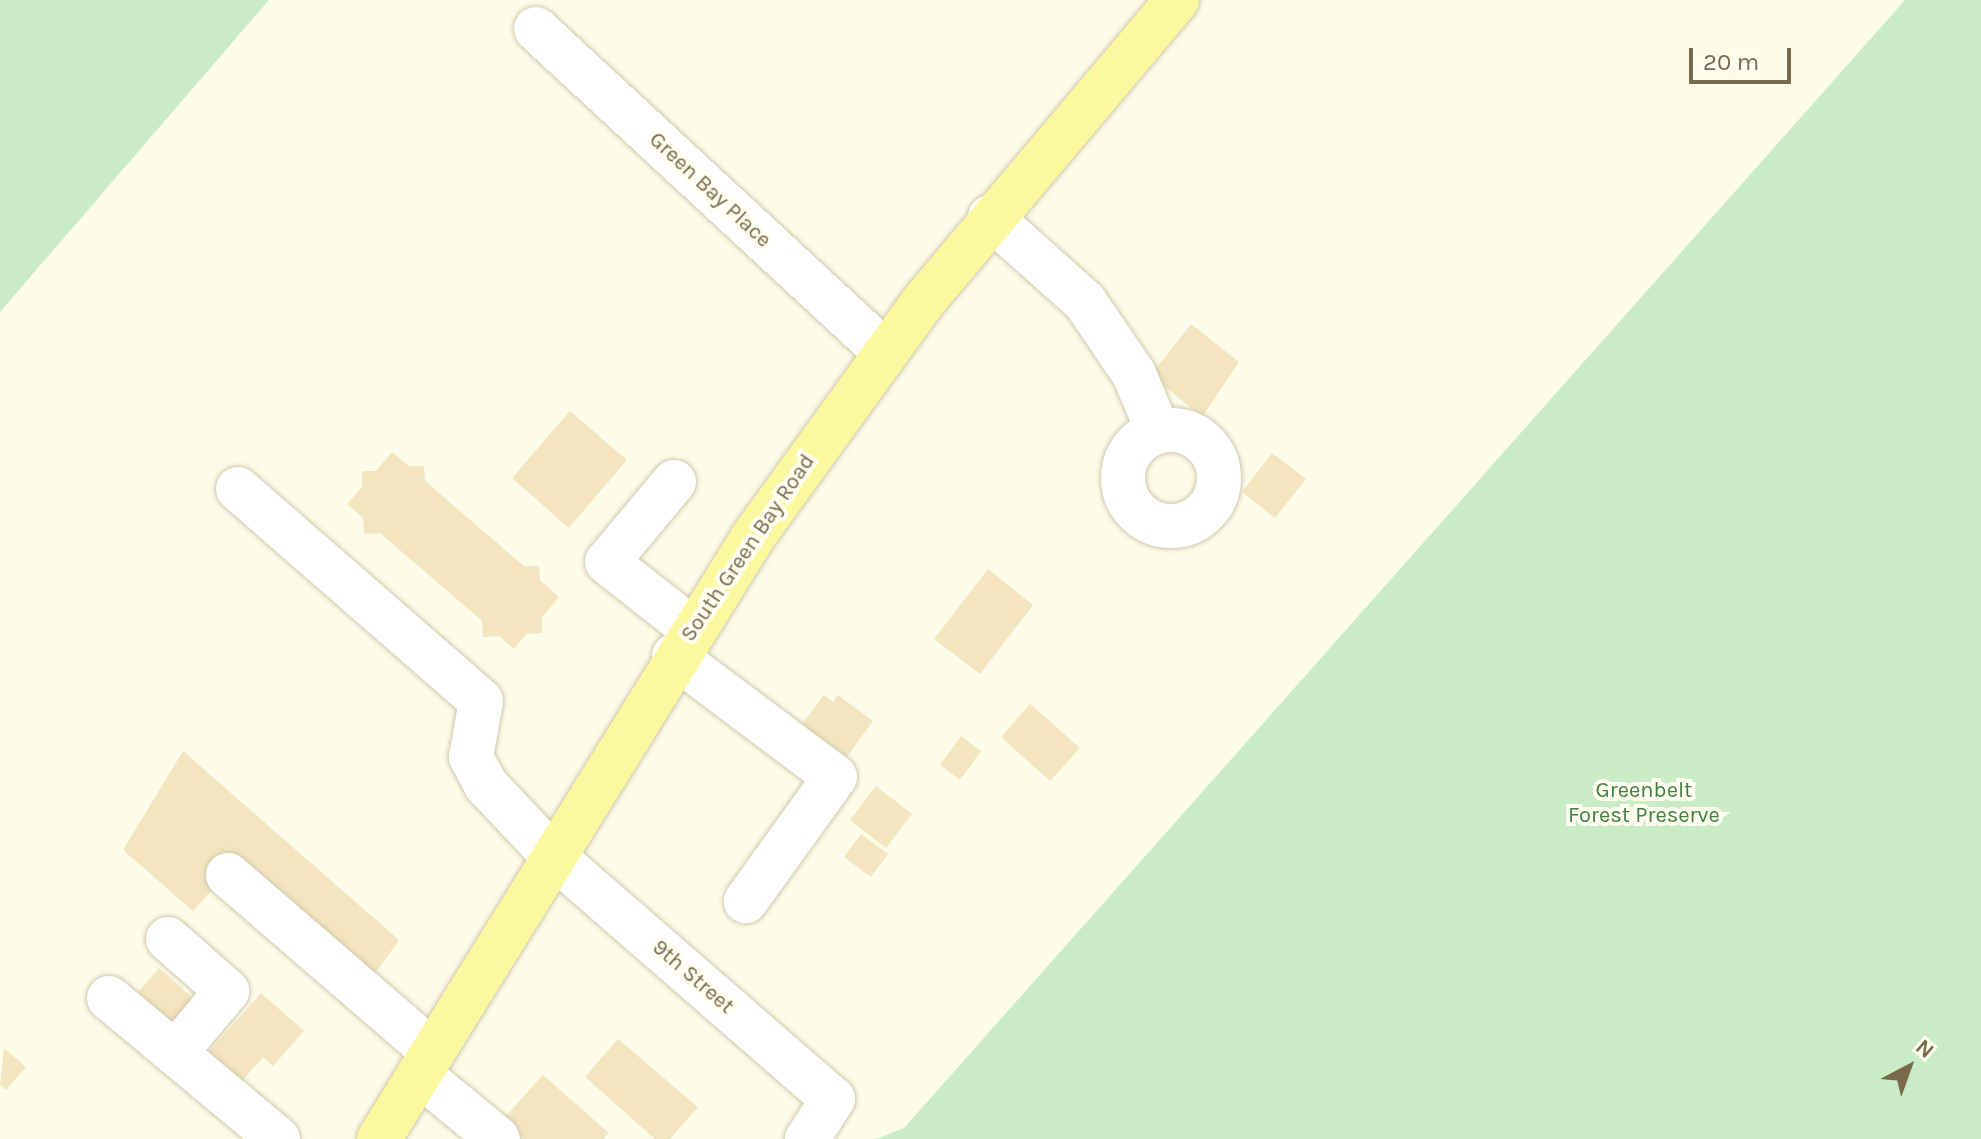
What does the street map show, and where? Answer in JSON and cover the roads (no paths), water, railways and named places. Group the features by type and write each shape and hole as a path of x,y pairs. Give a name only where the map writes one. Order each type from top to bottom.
{"main road":[{"name":"South Green Bay Road","path":"379,1139 683,642 884,351 990,217 1172,2"}],"street":[{"name":"Green Bay Place","path":"536,29 884,351"},
{"path":"990,217 1085,302 1134,374 1158,431"},
{"path":"674,482 607,562 683,642 835,777 746,901"},
{"name":"9th Street","path":"238,489 481,701 471,757 486,785 552,855 833,1099 807,1139"},
{"path":"228,875 426,1063 498,1139"},
{"path":"168,939 227,991 175,1053"},
{"path":"109,998 278,1139"}],"park label":[{"name":"Greenbelt Forest Preserve","path":"1644,802"}]}
